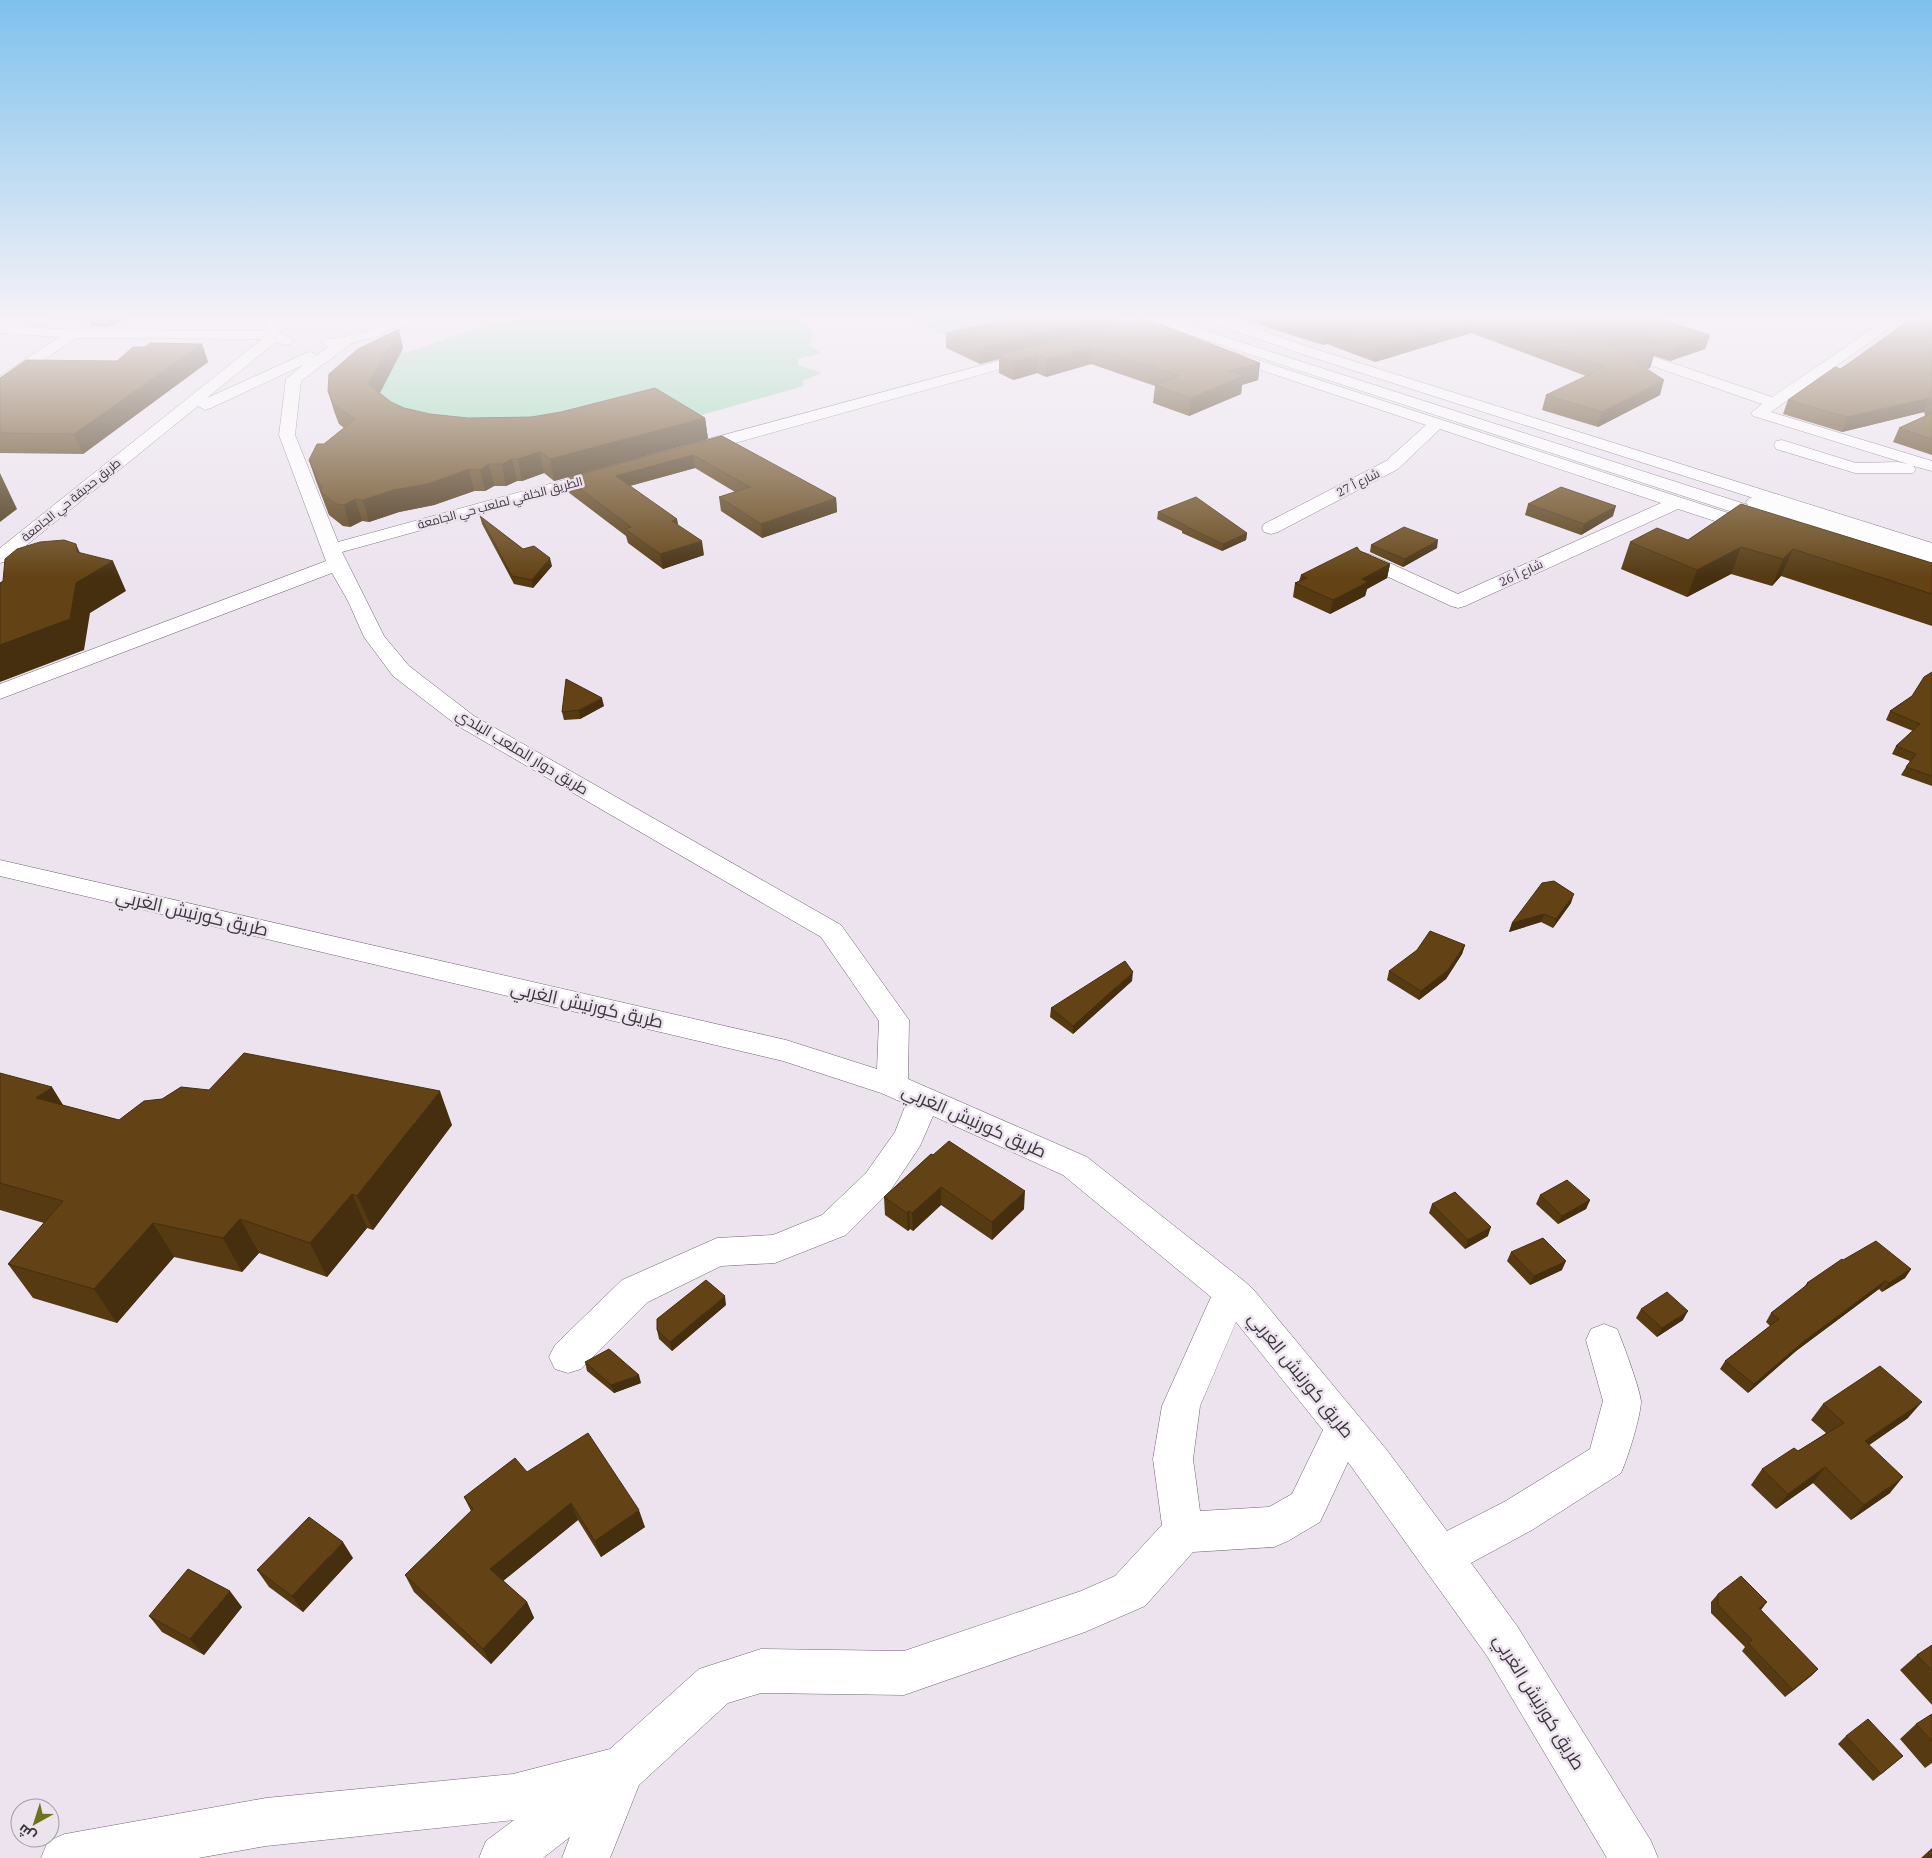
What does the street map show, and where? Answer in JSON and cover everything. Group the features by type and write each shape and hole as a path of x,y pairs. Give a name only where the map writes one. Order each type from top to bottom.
{"street":[{"name":"طريق حديقة حي الجامعة","path":"0,557 190,405"},
{"name":"طريق حديقة حي الجامعة","path":"166,425 207,405"},
{"name":"طريق دوار الملعب البلدي","path":"291,405 287,436 334,557 358,601 374,637 401,672 466,721 830,931 894,1020 892,1085"},
{"path":"675,454 855,405"},
{"path":"1384,405 1436,424 1781,536"},
{"path":"1418,405 1932,572"},
{"path":"1452,405 1932,559"},
{"path":"1476,405 1932,549"},
{"path":"1771,405 1756,415 1932,466"},
{"name":"شارع أ 27","path":"1270,528 1392,465 1436,424"},
{"path":"1782,445 1855,468 1898,467 1932,479"},
{"name":"الطريق الخلفي لملعب حي الجامعة","path":"0,692 334,557 618,470"},
{"name":"شارع أ 26","path":"1366,559 1458,602 1678,502"},
{"name":"طريق كورنيش الغربي","path":"0,868 786,1051 892,1085 1075,1166 1240,1300 1344,1427 1372,1462 1502,1640 1634,1858"},
{"path":"568,1357 635,1291 717,1252 775,1249 834,1224 878,1182 909,1137 924,1099"},
{"path":"1183,1532 1173,1459 1181,1406 1231,1292"},
{"path":"1441,1557 1518,1516 1607,1460 1622,1402 1604,1340"},
{"path":"503,1858 622,1769 715,1685 761,1671 904,1674 1086,1611 1130,1590 1183,1532 1274,1526 1306,1508 1344,1427"},
{"path":"65,1858 266,1822 513,1797 622,1769"},
{"path":"586,1858 622,1769"}],"green space":[{"path":"334,405 738,405 571,452 339,424 334,411"}],"building":[{"path":"0,405 116,405 74,434 0,433"},
{"path":"334,405 397,405 430,414 468,418 531,417 590,405 683,405 705,418 550,459 540,452 512,459 502,464 489,464 480,470 469,469 428,484 393,490 363,500 355,499 344,505 336,504 322,493 322,486 319,484 309,460 317,444 324,444 355,419"},
{"path":"1578,405 1616,405 1602,412"},
{"path":"1804,405 1901,405 1847,417"},
{"path":"1932,413 1932,439 1899,428"},
{"path":"722,436 836,498 761,524 719,497 750,487 693,455 616,476 677,519 672,521 702,541 660,554 625,529 631,527 566,478"},
{"path":"1561,487 1616,506 1584,524 1528,504"},
{"path":"1196,497 1247,533 1223,544 1158,512"},
{"path":"1741,504 1932,563 1932,594 1793,549 1783,559 1741,547 1697,570 1630,542 1657,528 1688,540"},
{"path":"480,516 523,549 534,546 550,558 532,580 512,576"},
{"path":"1404,527 1438,540 1405,559 1371,545"},
{"path":"64,540 76,544 77,552 113,561 76,583 70,619 0,645 0,583 3,581 5,559 17,549 40,542"},
{"path":"1357,547 1360,551 1390,564 1362,579 1368,582 1333,600 1295,583 1307,578 1301,575"},
{"path":"1932,672 1932,776 1906,767 1916,754 1896,746 1920,724 1890,711 1912,696 1924,677"},
{"path":"566,679 602,698 579,710 562,712"},
{"path":"1554,881 1574,894 1556,919 1544,914 1512,923 1542,883"},
{"path":"1430,931 1465,945 1448,970 1421,991 1389,971 1417,950"},
{"path":"1125,961 1133,972 1073,1026 1051,1008"},
{"path":"244,1053 440,1091 357,1196 352,1194 310,1243 240,1219 223,1238 153,1223 94,1289 8,1264 63,1201 0,1183 0,1073 52,1087 36,1098 119,1120 144,1101 162,1099 181,1087 209,1090"},
{"path":"949,1141 1025,1191 992,1222 941,1187 912,1213 909,1211 907,1213 884,1197 931,1154 933,1155"},
{"path":"1567,1180 1590,1200 1562,1216 1540,1195"},
{"path":"1455,1192 1491,1227 1468,1240 1432,1204"},
{"path":"1543,1238 1566,1261 1534,1276 1511,1252"},
{"path":"1876,1241 1911,1269 1889,1283 1885,1281 1803,1342 1754,1384 1725,1361 1779,1319 1771,1313 1807,1283 1842,1259"},
{"path":"706,1280 725,1296 670,1342 657,1330 657,1319"},
{"path":"1667,1292 1688,1311 1662,1328 1641,1309"},
{"path":"609,1349 639,1375 611,1385 585,1362"},
{"path":"1880,1366 1922,1402 1865,1441 1903,1477 1864,1505 1825,1467 1788,1494 1762,1469 1794,1448 1798,1451 1844,1423 1823,1404"},
{"path":"588,1433 639,1510 595,1541 571,1503 490,1569 527,1602 483,1649 405,1575 473,1509 464,1497 515,1458 527,1472"},
{"path":"309,1517 343,1542 292,1596 257,1570"},
{"path":"188,1569 230,1591 190,1639 149,1616"},
{"path":"1741,1576 1767,1602 1759,1608 1818,1669 1793,1690 1748,1643 1752,1640 1718,1605 1718,1594"},
{"path":"1932,1645 1932,1671 1917,1655"},
{"path":"1932,1714 1932,1741 1916,1724"},
{"path":"1868,1719 1903,1756 1881,1774 1846,1736"},
{"path":"1932,1849 1932,1857 1928,1853"}]}
